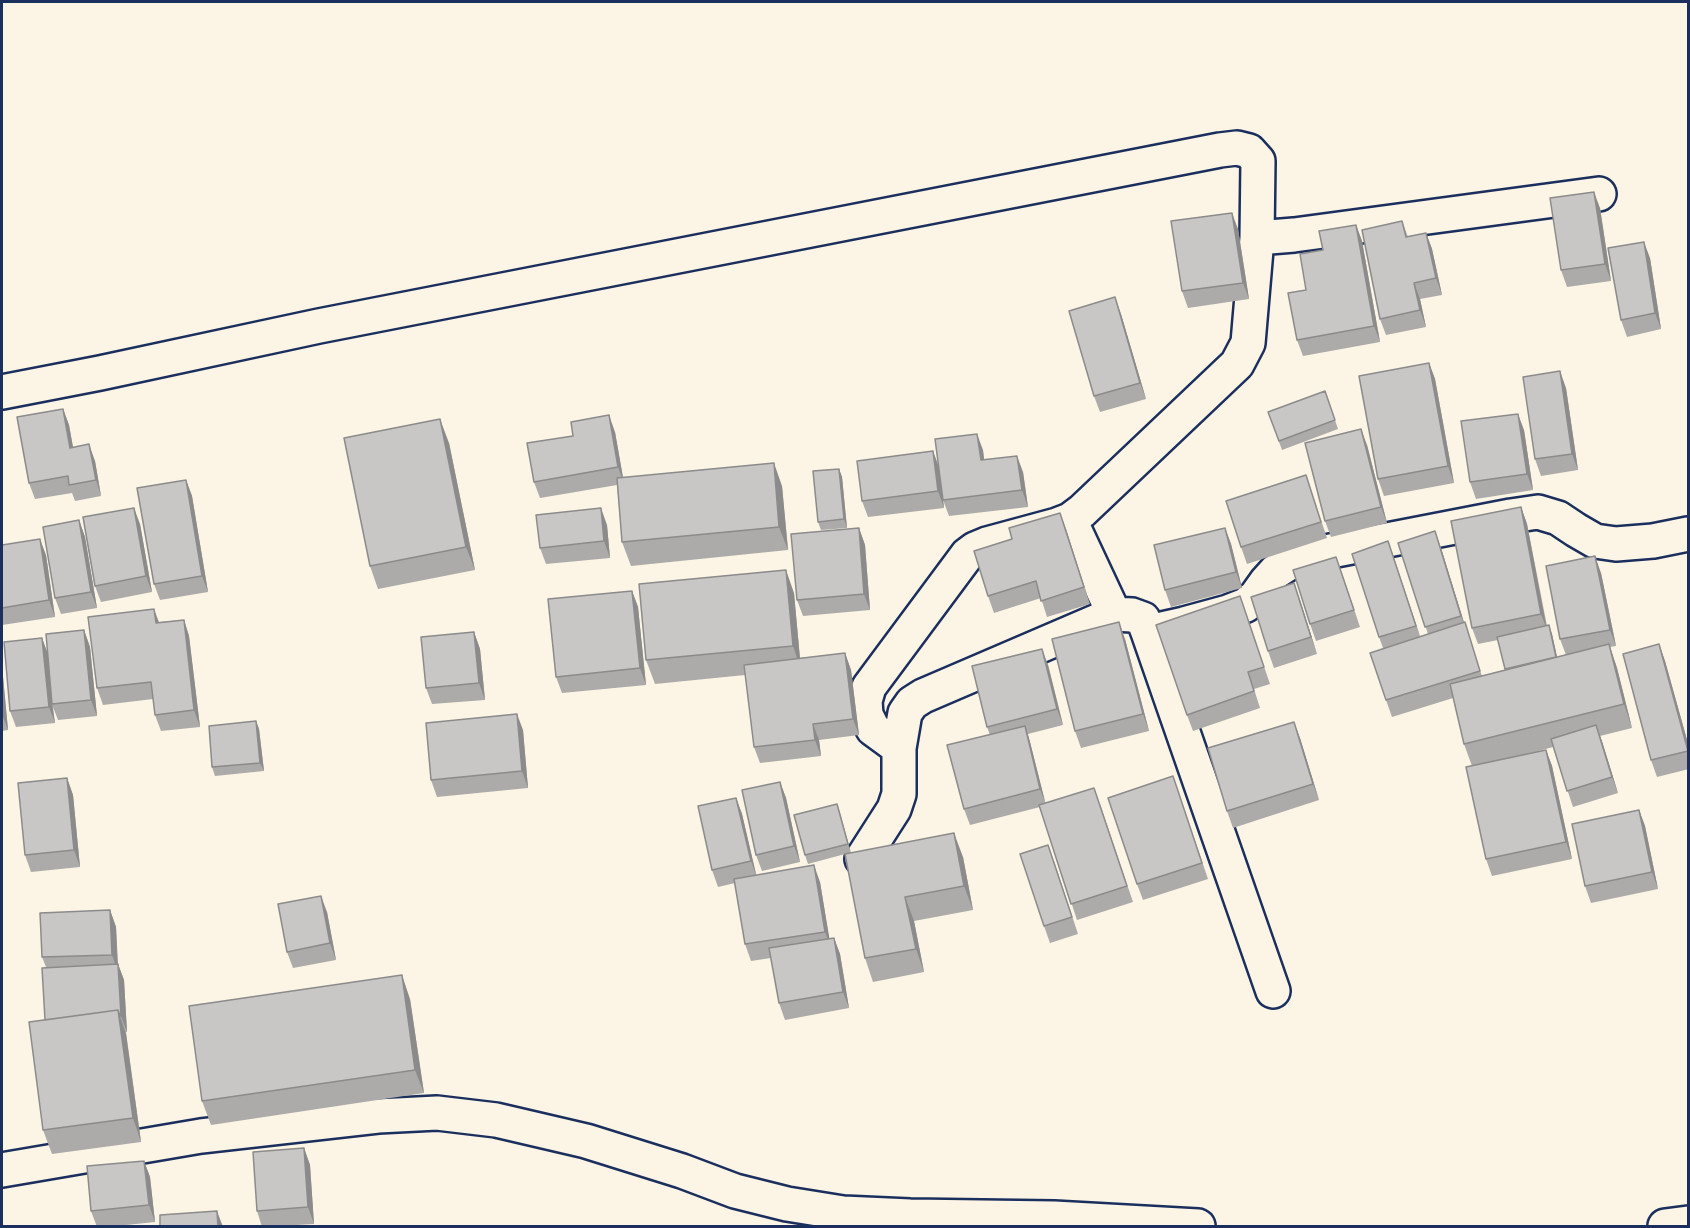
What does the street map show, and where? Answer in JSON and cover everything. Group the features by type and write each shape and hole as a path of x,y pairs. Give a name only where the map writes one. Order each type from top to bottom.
{"street":[{"path":"2,392 319,326 1220,150 1237,148 1249,151 1258,161 1257,238 1248,343 1237,364 1070,520 987,544 967,555 869,687 865,701 866,715 873,729 899,748"},
{"path":"1257,238 1599,194"},
{"path":"1148,632 1228,612 1246,605 1257,596 1275,572 1305,556 1511,516 1538,512 1558,518 1595,541 1616,544 1653,541 1689,534"},
{"path":"1070,520 1114,614"},
{"path":"862,859 894,809 899,794 899,748 905,713 912,704 923,696 1114,614 1132,615 1143,620 1148,632 1273,991"},
{"path":"2,1170 213,1135 357,1118 437,1113 496,1120 586,1140 735,1191 787,1204 843,1213 1054,1218 1198,1227"},
{"path":"1665,1227 1689,1223"}],"building":[{"path":"1594,192 1605,264 1561,270 1550,198"},
{"path":"1232,213 1243,283 1182,291 1171,221"},
{"path":"1402,221 1406,237 1426,233 1436,278 1414,283 1420,310 1380,319 1362,230"},
{"path":"1356,225 1374,326 1297,340 1288,293 1306,290 1300,254 1323,250 1319,231"},
{"path":"1644,242 1655,313 1621,320 1608,248"},
{"path":"1115,297 1140,383 1094,396 1069,311"},
{"path":"1429,363 1448,466 1378,479 1359,376"},
{"path":"1560,371 1572,454 1535,459 1523,377"},
{"path":"1325,391 1335,420 1279,441 1268,412"},
{"path":"63,409 70,448 89,444 96,480 69,485 68,476 29,483 17,417"},
{"path":"1518,414 1527,474 1470,482 1461,421"},
{"path":"609,415 618,467 534,482 527,443 573,436 571,422"},
{"path":"440,419 466,547 370,566 344,438"},
{"path":"1361,429 1381,507 1325,521 1305,443"},
{"path":"977,434 981,460 1017,456 1022,490 943,500 935,439"},
{"path":"933,451 938,491 862,501 857,461"},
{"path":"774,463 779,527 622,542 617,478"},
{"path":"839,469 844,519 818,522 813,471"},
{"path":"1306,475 1321,522 1241,547 1226,501"},
{"path":"186,480 202,576 154,584 137,488"},
{"path":"1521,507 1541,614 1472,628 1451,521"},
{"path":"134,508 146,576 95,586 83,517"},
{"path":"601,508 604,541 540,548 536,515"},
{"path":"1060,513 1084,587 1041,601 1036,581 988,596 974,551 1012,539 1009,528"},
{"path":"79,520 91,592 55,598 43,527"},
{"path":"859,528 864,594 797,600 791,534"},
{"path":"1225,528 1236,572 1165,590 1154,545"},
{"path":"1435,531 1461,616 1425,627 1398,543"},
{"path":"40,539 49,600 2,608 2,545"},
{"path":"1388,541 1416,626 1379,637 1352,554"},
{"path":"1595,556 1610,630 1560,639 1546,566"},
{"path":"1336,557 1354,610 1310,624 1293,570"},
{"path":"786,570 793,646 646,660 639,584"},
{"path":"1294,583 1311,637 1268,651 1251,597"},
{"path":"632,591 640,668 556,677 548,599"},
{"path":"1240,596 1264,667 1248,672 1254,691 1187,715 1156,625"},
{"path":"154,609 156,623 184,620 194,710 155,715 151,682 97,688 88,617"},
{"path":"1119,622 1143,714 1075,731 1052,639"},
{"path":"1465,622 1480,671 1386,700 1370,653"},
{"path":"1549,625 1556,657 1505,669 1497,637"},
{"path":"84,630 91,700 52,704 46,634"},
{"path":"474,632 479,683 426,688 421,637"},
{"path":"42,638 49,707 10,711 4,642"},
{"path":"1609,644 1624,704 1464,744 1450,684"},
{"path":"1659,644 1688,751 1651,760 1623,654"},
{"path":"1042,649 1057,709 987,727 972,666"},
{"path":"845,653 853,719 813,724 815,740 754,747 744,665"},
{"path":"517,714 522,771 431,780 426,723"},
{"path":"256,721 260,763 212,767 209,726"},
{"path":"1294,722 1313,784 1227,811 1208,748"},
{"path":"1596,725 1612,777 1567,791 1551,739"},
{"path":"1025,726 1040,789 964,809 947,745"},
{"path":"1546,750 1566,842 1486,859 1466,767"},
{"path":"1173,776 1202,863 1137,884 1108,798"},
{"path":"67,778 74,850 25,855 18,783"},
{"path":"780,782 794,846 756,855 742,790"},
{"path":"1094,788 1127,886 1071,904 1039,805"},
{"path":"736,798 751,861 712,870 698,806"},
{"path":"837,804 848,844 805,855 794,815"},
{"path":"1639,810 1652,872 1585,886 1572,824"},
{"path":"954,833 964,886 905,897 916,949 865,958 845,854"},
{"path":"1048,845 1072,917 1044,926 1020,854"},
{"path":"814,865 825,932 745,944 734,879"},
{"path":"321,896 330,943 287,952 278,904"},
{"path":"110,910 112,955 42,957 40,913"},
{"path":"834,938 843,992 779,1003 769,948"},
{"path":"118,964 121,1016 118,1010 45,1020 42,968"},
{"path":"402,975 415,1070 202,1101 189,1006"},
{"path":"118,1010 133,1118 43,1130 29,1022"},
{"path":"304,1148 308,1207 257,1211 253,1152"},
{"path":"144,1161 149,1205 91,1211 87,1166"},
{"path":"217,1211 218,1227 160,1227 160,1215"}]}
